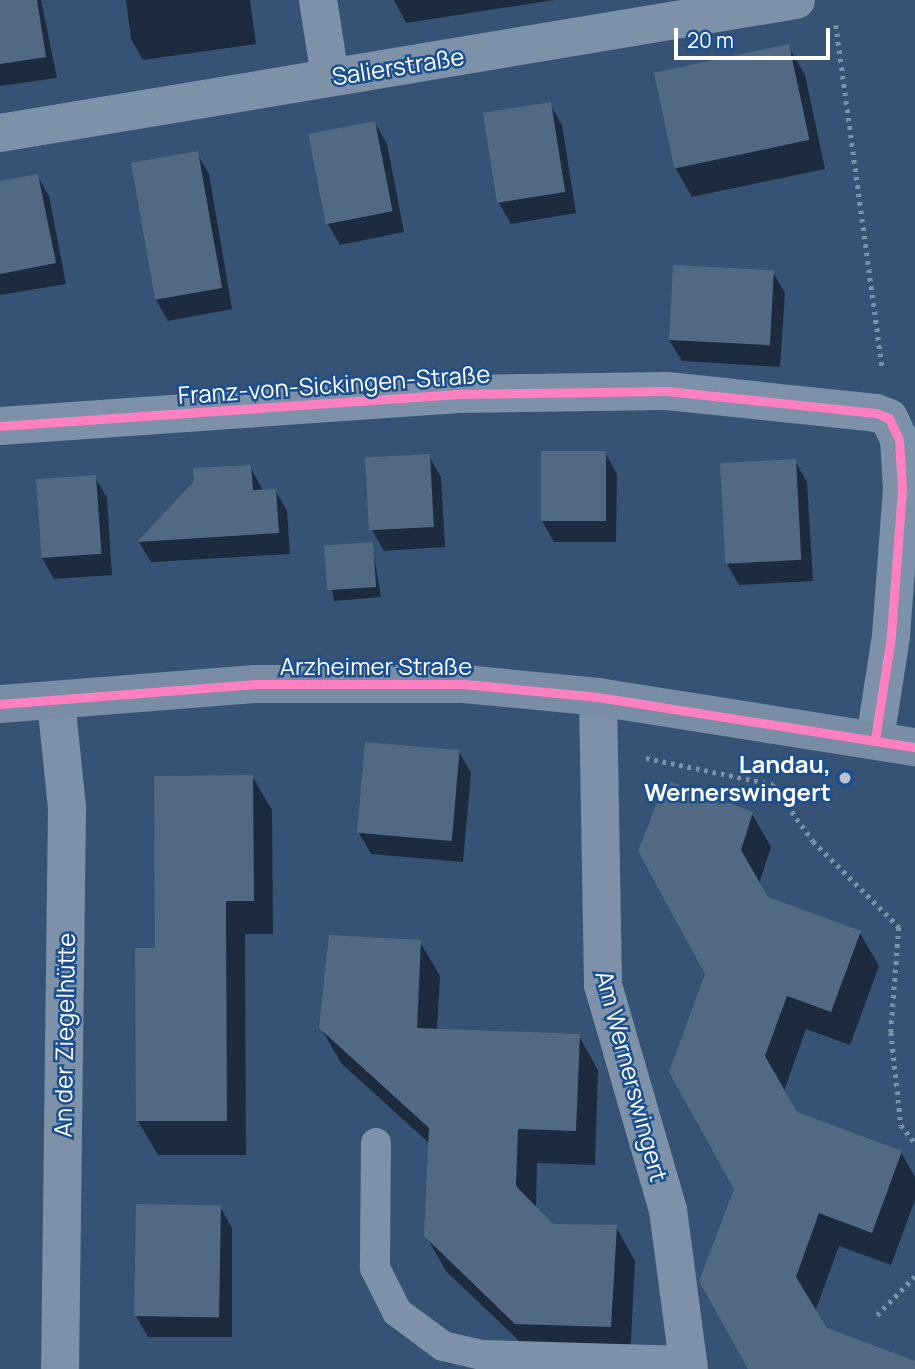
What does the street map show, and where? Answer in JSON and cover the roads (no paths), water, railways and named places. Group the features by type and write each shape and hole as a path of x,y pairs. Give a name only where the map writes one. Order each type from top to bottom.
{"street":[{"path":"318,0 330,77"},
{"name":"Salierstraße","path":"0,133 796,0"},
{"name":"Franz-von-Sickingen-Straße","path":"0,426 455,394 667,391 861,409 888,418 899,439 909,489"},
{"path":"875,738 909,489"},
{"name":"Arzheimer Straße","path":"0,704 255,684 464,684 598,697 875,738 915,747"},
{"name":"Am Wernerswingert","path":"598,697 603,985 667,1210 688,1365"},
{"name":"An der Ziegelhütte","path":"56,701 67,808 60,1369"}],"lane":[{"path":"376,1143 375,1268 397,1312 443,1346 481,1355 688,1365"}],"place":[{"name":"Landau, Wernerswingert","path":"845,778"}]}
